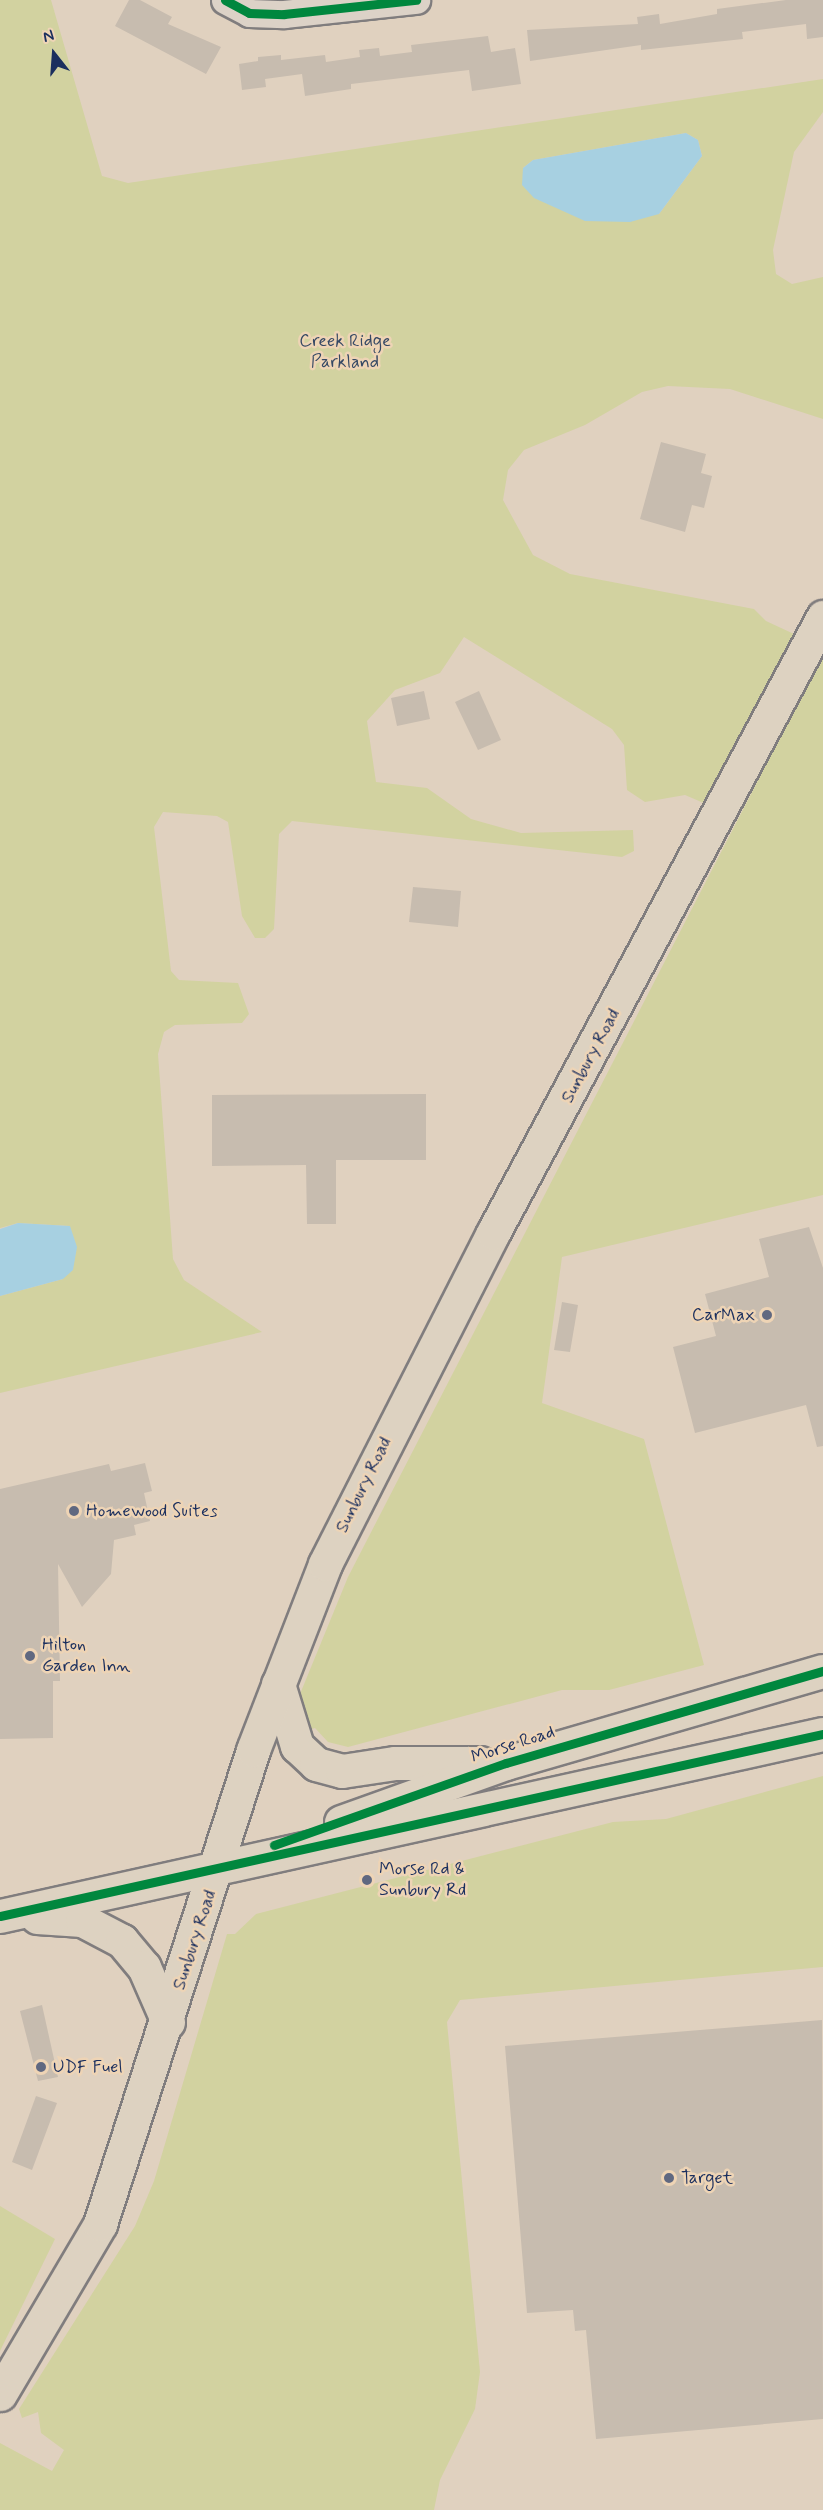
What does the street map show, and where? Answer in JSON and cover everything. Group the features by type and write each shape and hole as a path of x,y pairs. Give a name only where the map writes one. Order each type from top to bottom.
{"main road":[{"name":"Sunbury Road","path":"0,2394 100,2224 278,1684 325,1564 397,1419 823,617"},
{"name":"Morse Road","path":"218,1866 506,1763 823,1671"},
{"path":"278,1684 297,1746 316,1764 342,1771 394,1763 506,1763"},
{"name":"Morse Road","path":"3,1916 218,1866 823,1734"},
{"path":"3,1916 82,1920 122,1941 144,1967 168,2022"}],"street":[{"path":"225,0 249,13 284,14 416,0"}],"green space":[{"name":"Creek Ridge Parkland","path":"0,0 51,0 102,176 128,183 823,79 823,112 794,152 773,250 776,274 792,284 823,277 823,419 730,389 668,386 642,392 585,425 524,450 508,470 503,500 533,555 570,574 754,609 766,621 794,634 706,804 685,795 645,802 627,790 624,745 612,729 464,637 440,673 395,690 367,721 376,782 427,788 471,819 521,833 633,830 634,851 622,857 292,821 279,834 274,929 265,938 255,938 242,916 228,822 217,816 163,812 154,827 171,971 179,980 238,983 249,1014 242,1023 175,1025 164,1032 158,1054 173,1259 184,1280 262,1332 0,1393 0,1296 63,1279 70,1226 18,1223 0,1228","holes":["686,133 698,140 702,156 659,214 523,168 533,160"]},
{"path":"823,654 823,1195 562,1257 542,1403 644,1439 704,1665 609,1690 562,1690 348,1747 328,1742 315,1728 302,1732 300,1694 348,1577"},
{"path":"823,1776 823,1967 460,2000 447,2022 480,2372 475,2409 440,2480 434,2510 0,2510 0,2443 52,2471 64,2450 41,2433 38,2412 22,2418 19,2409 135,2226 154,2181 227,1934 235,1934 256,1914 613,1822 666,1819"},
{"path":"0,2206 55,2239 0,2351"}],"water":[{"path":"686,133 698,140 702,156 659,214 630,222 585,221 534,198 522,185 523,168 533,160"},
{"path":"18,1223 70,1226 77,1247 73,1270 63,1279 0,1296 0,1229"}],"building":[{"path":"129,0 140,0 172,17 168,24 221,47 206,74 115,26"},
{"path":"786,0 823,0 823,37 807,39 806,24 742,32 743,39 641,50 641,45 530,61 527,30 638,24 637,17 659,14 660,24 717,14 717,9"},
{"path":"488,36 491,52 515,48 521,84 472,91 469,70 351,84 351,89 305,96 302,74 265,79 266,87 242,90 239,64 258,61 258,57 281,55 281,60 325,55 326,62 360,57 359,50 379,48 380,56 412,52 411,45"},
{"path":"661,442 706,454 701,473 712,476 704,508 692,505 685,532 640,519"},
{"path":"424,691 430,719 397,726 391,698"},
{"path":"479,691 501,740 478,750 455,702"},
{"path":"413,887 461,891 458,927 409,922"},
{"path":"426,1094 426,1160 336,1160 336,1224 307,1224 306,1165 212,1166 212,1095"},
{"name":"CarMax","path":"809,1227 823,1268 823,1446 817,1447 806,1405 695,1433 673,1347 716,1336 705,1294 769,1277 759,1239"},
{"path":"562,1302 578,1305 570,1352 554,1350"},
{"path":"145,1463 152,1491 144,1493 150,1521 134,1525 136,1535 114,1540 111,1574 82,1607 58,1564 60,1681 53,1681 53,1738 0,1739 0,1489 109,1464 111,1471"},
{"path":"42,2005 58,2077 38,2081 20,2011"},
{"name":"Target","path":"822,2020 823,2419 596,2439 586,2330 575,2331 573,2310 527,2313 505,2046"},
{"path":"36,2096 57,2103 32,2170 12,2162"}],"cycle path":[{"path":"225,0 249,13 284,14 416,0"},
{"path":"274,1845 506,1763 823,1671"},
{"path":"0,1916 823,1734"}],"place":[{"name":"CarMax","path":"767,1315"},
{"name":"Homewood Suites","path":"74,1511"},
{"name":"Hilton Garden Inn","path":"30,1656"},
{"name":"Morse Rd & Sunbury Rd","path":"367,1880"},
{"name":"UDF Fuel","path":"41,2067"},
{"name":"Target","path":"669,2178"}]}
